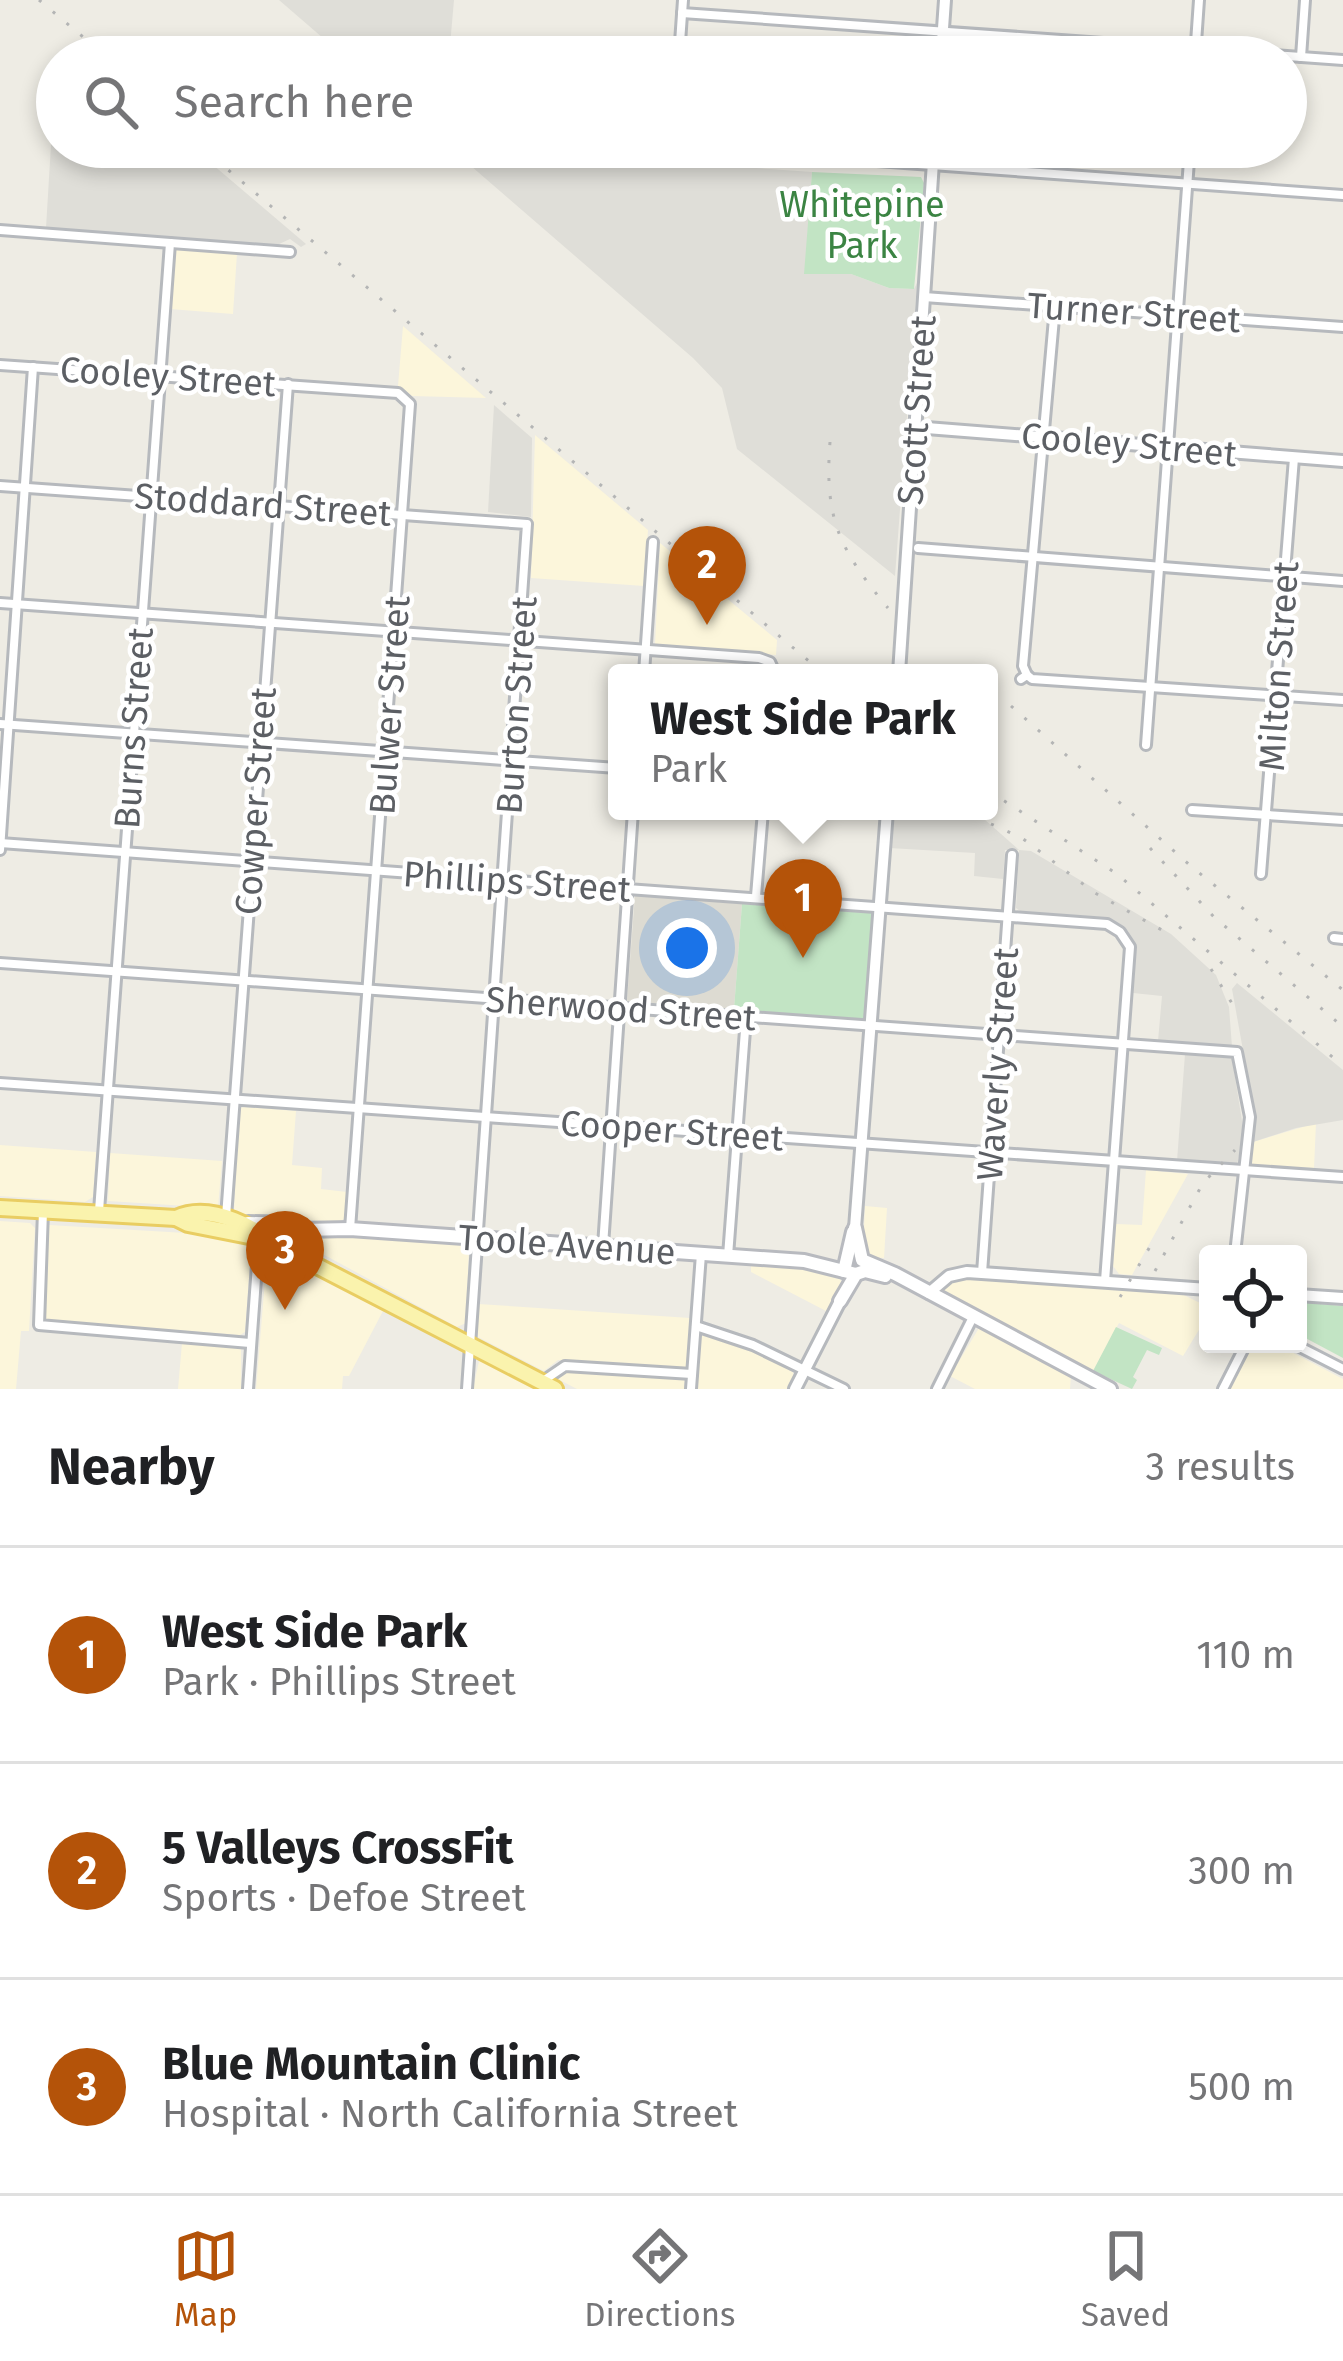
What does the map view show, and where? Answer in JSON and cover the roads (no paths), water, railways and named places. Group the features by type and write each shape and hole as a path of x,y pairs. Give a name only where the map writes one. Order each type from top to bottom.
{"main road":[{"path":"0,1208 176,1218 270,1239"},
{"path":"176,1218 186,1213 259,1230 548,1386"},
{"name":"Toole Avenue","path":"231,1220 853,1265"},
{"name":"Toole Avenue","path":"270,1239 330,1228"},
{"path":"840,1301 853,1265 855,1228"},
{"path":"853,1265 914,1285 1110,1389"}],"street":[{"path":"680,36 683,0"},
{"path":"943,36 945,0"},
{"path":"1197,36 1199,0"},
{"path":"1302,36 1305,0"},
{"path":"682,13 994,36"},
{"path":"1307,57 1343,60"},
{"name":"Scott Street","path":"900,664 933,168"},
{"path":"986,168 1343,195"},
{"path":"1147,746 1188,168"},
{"path":"0,230 290,252"},
{"name":"Burns Street","path":"99,1213 170,243"},
{"name":"Turner Street","path":"924,297 1343,327"},
{"path":"1055,306 1024,677 1343,700"},
{"name":"Cooley Street","path":"0,365 398,393 406,398"},
{"path":"0,846 4,725 33,367"},
{"name":"Cowper Street","path":"231,1220 233,1099 287,384"},
{"name":"Bulwer Street","path":"350,1229 404,514 411,410 406,398"},
{"name":"Cooley Street","path":"914,427 1343,461"},
{"name":"Milton Street","path":"1261,874 1294,458"},
{"name":"Stoddard Street","path":"0,486 526,524"},
{"name":"Burton Street","path":"467,1389 526,524"},
{"path":"645,664 653,542"},
{"path":"918,548 1343,581"},
{"path":"0,603 759,658 767,664"},
{"path":"4,725 608,767"},
{"path":"1192,810 1343,820"},
{"path":"603,1247 632,820"},
{"path":"756,896 762,820"},
{"path":"855,1228 886,820"},
{"name":"Phillips Street","path":"0,846 1106,924 1120,932 1130,947 1124,1044"},
{"name":"Waverly Street","path":"982,1273 1012,855"},
{"name":"Sherwood Street","path":"0,963 1240,1055 1250,1117 1242,1173"},
{"path":"728,1256 746,1017"},
{"path":"1106,1281 1124,1044"},
{"name":"Cooper Street","path":"0,1083 1343,1178"},
{"path":"1236,1245 1242,1173"},
{"path":"44,1210 39,1325 250,1343"},
{"path":"248,1389 258,1251 270,1239"},
{"path":"691,1389 701,1254"},
{"path":"929,1293 949,1276 982,1273 1199,1289"},
{"path":"1189,1288 1199,1294"},
{"path":"1307,1296 1343,1298"},
{"path":"795,1389 840,1301"},
{"path":"937,1389 974,1317"},
{"path":"696,1326 753,1345 844,1389"},
{"path":"1307,1351 1343,1370"},
{"path":"1223,1389 1241,1353"},
{"path":"548,1386 565,1366 692,1374"}],"railway":[{"path":"39,0 82,36"},
{"path":"226,168 812,664"},
{"path":"830,442 830,493 839,533 858,569 888,608"},
{"path":"1011,706 1192,867 1343,990"},
{"path":"998,797 1117,874 1343,1066"},
{"path":"991,824 1022,838 1095,893 1169,934"},
{"path":"1150,848 1214,917 1343,1027"},
{"path":"1211,969 1233,1005"},
{"path":"1155,1271 1203,1183 1235,1150"},
{"path":"1120,1297 1154,1240"}],"place":[{"name":"5 Valleys CrossFit","path":"707,625"},
{"name":"West Side Park","path":"803,958"},
{"name":"Blue Mountain Clinic","path":"285,1310"}],"park label":[{"name":"Whitepine Park","path":"862,224"}]}
